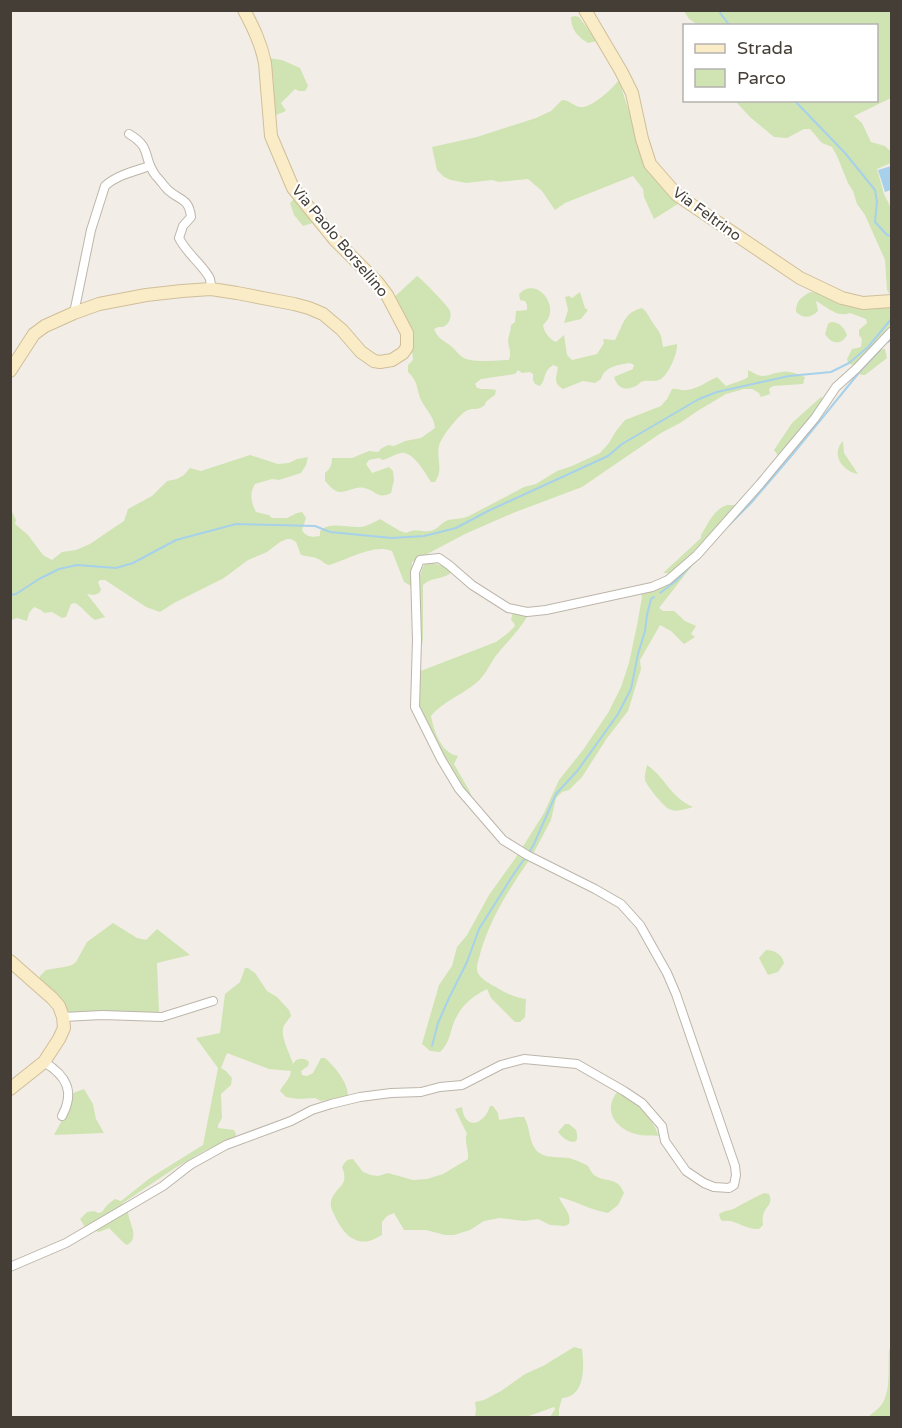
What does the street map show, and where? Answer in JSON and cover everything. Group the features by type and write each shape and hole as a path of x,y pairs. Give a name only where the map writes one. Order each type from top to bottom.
{"street":[{"name":"Via Paolo Borsellino","path":"10,370 34,334 45,326 74,313 99,304 146,295 210,289 309,308 322,314 342,330 361,352 374,361 398,358 407,347 407,333 387,295 341,246 293,188 271,136 265,63 259,39 244,10"},
{"name":"Via Feltrino","path":"585,10 632,93 650,164 677,195 800,278 842,298 863,303 891,301"},
{"path":"129,134 141,142 146,149 150,166 168,190 184,200 189,207 191,217 183,226 179,238 188,253 209,277 210,289"},
{"path":"74,313 91,230 105,186 119,177 150,166"},
{"path":"10,1267 66,1244 226,1145 291,1121 312,1110 360,1096 421,1092 462,1085 501,1065 524,1059 577,1064 624,1091 642,1103 662,1126 665,1141 686,1171 714,1187 729,1188 734,1185 735,1166 676,994 640,926 621,904 503,840 459,789 441,759 415,707 417,640 415,572 420,561 440,558 472,585 508,608 527,612 652,587 668,580 697,555 815,418 836,387 891,331"},
{"path":"10,961 52,998 63,1017 64,1028 44,1062 10,1089"},
{"path":"63,1017 102,1015 162,1017 213,1001"},
{"path":"44,1062 64,1077 69,1093 69,1104 62,1116"}],"green space":[{"path":"684,11 891,11 891,98 854,116 862,123 871,142 891,149 891,163 877,169 884,194 891,208 891,296 887,290 885,260 832,147 822,143 810,129 804,129 787,138 774,137 736,102 878,102 878,24 696,24 689,19"},
{"path":"571,17 579,17 597,41 588,43 578,36 571,22"},
{"path":"268,58 282,60 300,68 308,86 305,91 295,89 281,103 286,111 276,115"},
{"path":"619,80 643,156 681,202 654,219 644,197 643,189 633,176 565,203 555,210 542,191 528,179 466,183 444,177 437,170 432,147 477,137 536,118 551,111 562,100 585,107 601,97"},
{"path":"296,197 313,223 303,226 294,215 290,203"},
{"path":"417,276 450,311 451,316 448,322 443,327 434,329 441,339 460,355 470,360 509,360 508,340 511,325 515,322 516,311 527,310 525,301 520,300 519,294 526,289 533,288 540,291 549,303 548,318 543,325 546,333 556,342 564,335 567,355 572,360 597,354 604,343 603,339 615,340 627,316 642,308 659,332 663,347 677,344 676,353 669,370 662,378 657,381 642,381 628,388 622,388 614,377 633,369 634,365 630,363 609,369 595,383 583,381 563,389 556,382 558,367 553,365 547,371 540,386 535,384 533,374 522,373 518,370 515,374 481,379 475,384 477,388 496,390 495,395 482,407 464,412 440,442 439,473 435,482 431,482 410,455 401,453 383,460 379,458 369,460 366,464 372,473 389,467 393,471 394,480 391,493 379,495 361,488 338,491 331,488 325,481 325,473 332,463 332,458 352,458 369,451 378,452 388,445 394,446 421,438 435,428 432,417 420,398 416,383 408,372 408,365 413,360 412,351 392,299"},
{"path":"580,292 585,308 588,310 581,319 564,323 568,310 565,297 572,298"},
{"path":"810,292 857,306 891,308 891,324 856,364 852,365 847,359 852,349 861,347 862,339 859,330 867,323 866,319 850,313 836,313 816,301 818,311 810,316 801,316 796,312 798,302"},
{"path":"831,322 839,324 844,330 847,335 845,339 833,342 827,337 825,334"},
{"path":"880,349 885,349 887,358 865,375 856,373"},
{"path":"748,370 761,376 787,372 805,377 803,384 773,386 769,389 770,394 761,397 752,389 726,394 661,433 582,487 465,534 412,562 411,586 404,582 392,551 377,549 329,565 316,558 301,555 296,542 287,539 267,552 248,560 224,578 160,612 146,607 105,580 100,580 98,582 101,590 99,593 87,594 105,617 95,620 75,603 71,604 66,617 62,618 52,612 44,613 34,607 27,621 17,618 11,620 10,508 16,520 15,524 28,535 43,555 52,560 62,552 76,550 90,544 124,521 128,509 152,496 167,481 184,475 190,468 201,471 250,455 278,464 308,457 301,473 255,484 251,498 256,512 272,518 287,518 302,512 306,518 302,530 312,537 320,536 320,531 329,526 361,527 380,519 406,533 415,530 431,531 446,521 469,516 524,487 536,484 557,471 600,453 625,420 661,406 672,389 685,390 699,387 717,377 726,386 748,377"},
{"path":"821,397 822,404 779,457 774,450 792,423"},
{"path":"843,441 844,453 858,474 848,470 840,462 838,451"},
{"path":"727,505 737,505 675,569 669,573 663,573 701,538 715,513"},
{"path":"698,558 659,608 663,611 674,611 685,621 696,626 691,634 695,637 684,644 671,631 660,625 640,660 641,669 628,711 582,777 569,790 562,792 556,798 551,820 533,854 522,848 544,813 559,780 608,713 621,687 637,625 642,597 640,592"},
{"path":"426,563 439,565 451,573 423,585 423,637 422,645 418,645 418,589 422,569"},
{"path":"513,612 525,614 527,617 495,657 482,678 431,716 436,734 443,746 447,751 458,756 454,764 477,809 442,752 418,706 418,672 496,642 515,626 511,620"},
{"path":"647,765 673,793 693,807 678,811 667,807 646,783"},
{"path":"519,853 530,859 495,916 484,941 477,968 479,975 488,983 510,995 526,999 525,1017 520,1022 515,1022 491,998 487,989 471,999 460,1011 443,1049 440,1052 430,1051 422,1044 439,985 452,966 457,947 467,935 489,895"},
{"path":"113,923 137,938 146,940 157,929 190,955 157,963 159,1011 156,1014 72,1013 39,980 46,970 72,965 76,962 87,942"},
{"path":"766,950 777,953 784,963 778,972 768,975 759,958"},
{"path":"245,968 255,973 267,991 277,997 289,1010 291,1016 284,1026 283,1033 293,1064 300,1059 309,1062 308,1066 301,1071 302,1075 307,1076 313,1073 321,1058 325,1058 337,1070 348,1096 321,1101 315,1098 286,1097 280,1091 291,1071 269,1069 227,1053 221,1068 232,1078 231,1085 221,1094 222,1118 218,1128 234,1130 235,1138 204,1151 175,1168 123,1203 122,1207 88,1228 85,1227 80,1219 87,1212 102,1212 115,1199 121,1201 150,1178 203,1145 218,1068 196,1038 220,1033 225,994 240,982"},
{"path":"84,1089 93,1104 96,1119 104,1133 54,1135 70,1105 73,1093"},
{"path":"618,1091 637,1105 659,1136 632,1133 618,1125 611,1113 611,1106"},
{"path":"490,1106 493,1106 498,1113 499,1120 524,1117 538,1152 546,1156 578,1161 588,1166 597,1177 618,1184 624,1193 618,1205 608,1213 559,1197 570,1220 565,1226 550,1225 538,1219 524,1221 500,1218 484,1221 470,1230 454,1235 445,1235 426,1230 404,1230 394,1213 382,1222 382,1235 371,1241 357,1240 343,1230 336,1219 331,1203 343,1182 342,1167 346,1161 353,1159 363,1172 378,1176 388,1173 413,1180 443,1174 468,1159 467,1134 455,1109 462,1107 467,1120 475,1123 484,1117"},
{"path":"565,1124 569,1124 576,1130 577,1140 575,1142 568,1141 558,1132"},
{"path":"764,1193 769,1194 770,1204 764,1213 763,1225 759,1229 722,1221 720,1218 719,1214"},
{"path":"128,1211 133,1238 127,1245 109,1228 99,1232 92,1230"},
{"path":"574,1347 582,1349 582,1379 576,1392 562,1398 559,1417 550,1417 554,1407 526,1417 475,1417 475,1402 501,1391 525,1374"},
{"path":"891,1347 891,1417 868,1417 879,1408 885,1399"}],"water":[{"path":"891,166 891,190 885,192 878,170"}],"waterway":[{"path":"718,10 728,24"},
{"path":"796,102 845,153 875,190 877,202 875,222 887,235 892,236"},
{"path":"10,595 16,594 59,569 77,565 116,568 133,563 176,540 236,524 315,526 330,532 392,538 424,536 456,528 608,456 622,444 699,399 717,392 789,376 831,372 849,363 868,347 892,318"},
{"path":"888,342 892,339"},
{"path":"728,526 751,503 880,350"},
{"path":"660,593 676,581 691,565"},
{"path":"530,851 556,794 578,770 618,714 631,689 647,615 651,599 654,597"},
{"path":"432,1046 438,1023 467,962 479,929 525,858"}]}
